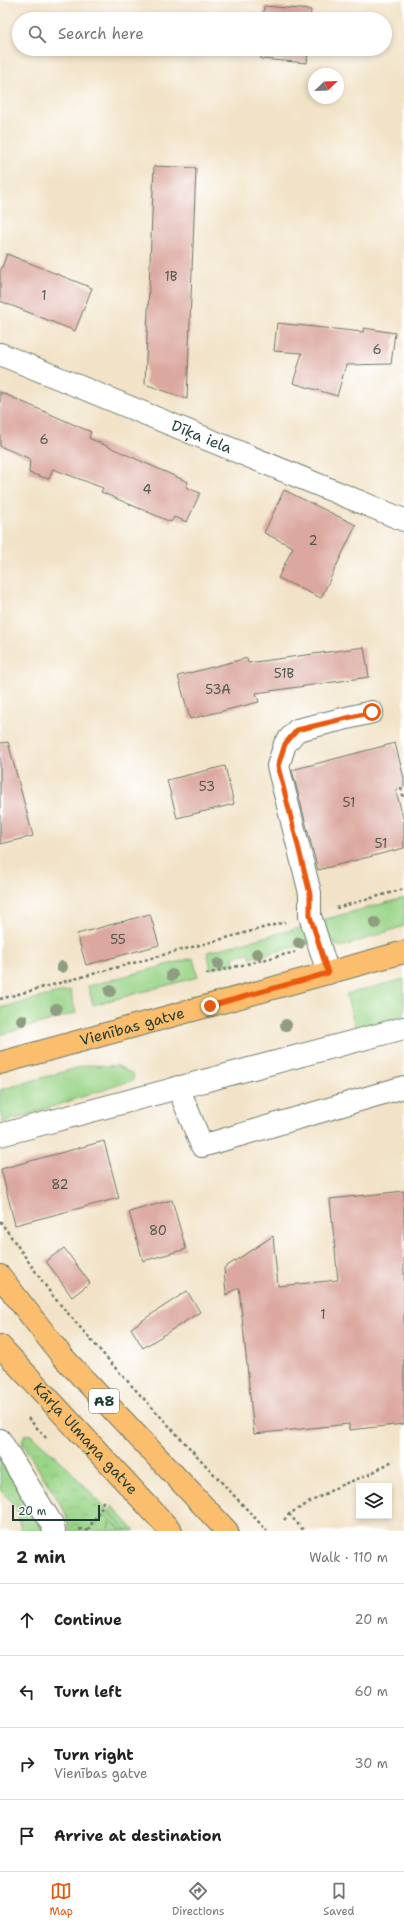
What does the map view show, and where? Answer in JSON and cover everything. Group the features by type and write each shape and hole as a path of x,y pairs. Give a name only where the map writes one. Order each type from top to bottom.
{"main road":[{"name":"Vienības gatve","path":"0,1063 404,952"},
{"name":"A8","path":"0,1276 62,1356 227,1531"},
{"name":"Kārļa Ulmaņa gatve","path":"0,1346 170,1531"}],"street":[{"name":"Dīķa iela","path":"0,354 404,520"},
{"path":"328,973 310,916 310,894 278,766 285,744 297,730 372,712"},
{"path":"0,1134 404,1028"},
{"path":"178,1087 202,1146 404,1087"},
{"path":"0,1440 52,1524 54,1531"}],"path":[{"path":"401,788 404,800"},
{"path":"0,999 198,944 310,916 404,889"},
{"path":"206,974 320,946"},
{"path":"0,1220 52,1295 119,1372 267,1531"},
{"path":"284,1520 289,1514 339,1486 370,1474 394,1460"},
{"path":"88,1530 101,1508 104,1497"},
{"path":"289,1514 304,1531"}],"green space":[{"path":"404,898 404,926 341,947 332,942 322,920"},
{"path":"307,926 311,943 251,958 249,953 233,957 234,963 211,969 207,952"},
{"path":"193,958 198,977 93,1005 88,986"},
{"path":"404,979 404,1016 356,1030 346,994"},
{"path":"70,990 76,1013 0,1035 0,1008"},
{"path":"87,1065 118,1066 134,1075 133,1080 3,1123 0,1112 0,1090"},
{"path":"30,1434 61,1461 127,1531 121,1531 110,1519 108,1531 69,1531 63,1508 22,1443 24,1435"},
{"path":"0,1458 36,1513 43,1531 21,1531 16,1506 0,1490"},
{"path":"112,1506 135,1531 121,1531 110,1519 110,1508"},
{"path":"110,1519 121,1531 108,1531"}],"building":[{"path":"264,6 311,10 311,12 264,12"},
{"path":"261,56 308,56 307,63 261,59"},
{"path":"154,166 196,168 187,399 145,384"},
{"path":"7,254 92,288 75,331 0,301 0,272"},
{"path":"277,323 363,332 364,328 395,333 391,364 346,365 337,396 293,383 302,353 274,351"},
{"path":"0,392 91,432 89,438 188,482 186,487 200,493 187,522 174,517 171,522 101,492 103,488 53,469 49,479 29,473 30,459 0,446"},
{"path":"284,490 356,525 321,598 278,578 293,547 264,533"},
{"path":"364,647 369,677 256,693 259,702 190,719 178,676 247,658 248,663"},
{"path":"8,742 33,836 0,844 0,743"},
{"path":"395,743 404,778 404,787 396,790 404,822 404,848 318,870 292,770"},
{"path":"225,766 234,804 177,818 167,780"},
{"path":"150,914 159,945 86,965 77,934"},
{"path":"104,1141 119,1198 15,1225 1,1169"},
{"path":"404,1191 404,1424 349,1430 349,1424 254,1434 239,1287 226,1295 224,1268 273,1236 278,1286 338,1280 330,1199"},
{"path":"172,1200 186,1249 143,1261 129,1212"},
{"path":"64,1248 90,1283 72,1297 46,1261"},
{"path":"187,1291 200,1312 143,1348 131,1328"}],"route":[{"path":"210,1006 328,973 310,916 310,894 295,839 278,766 285,744 297,730 372,712"}]}
